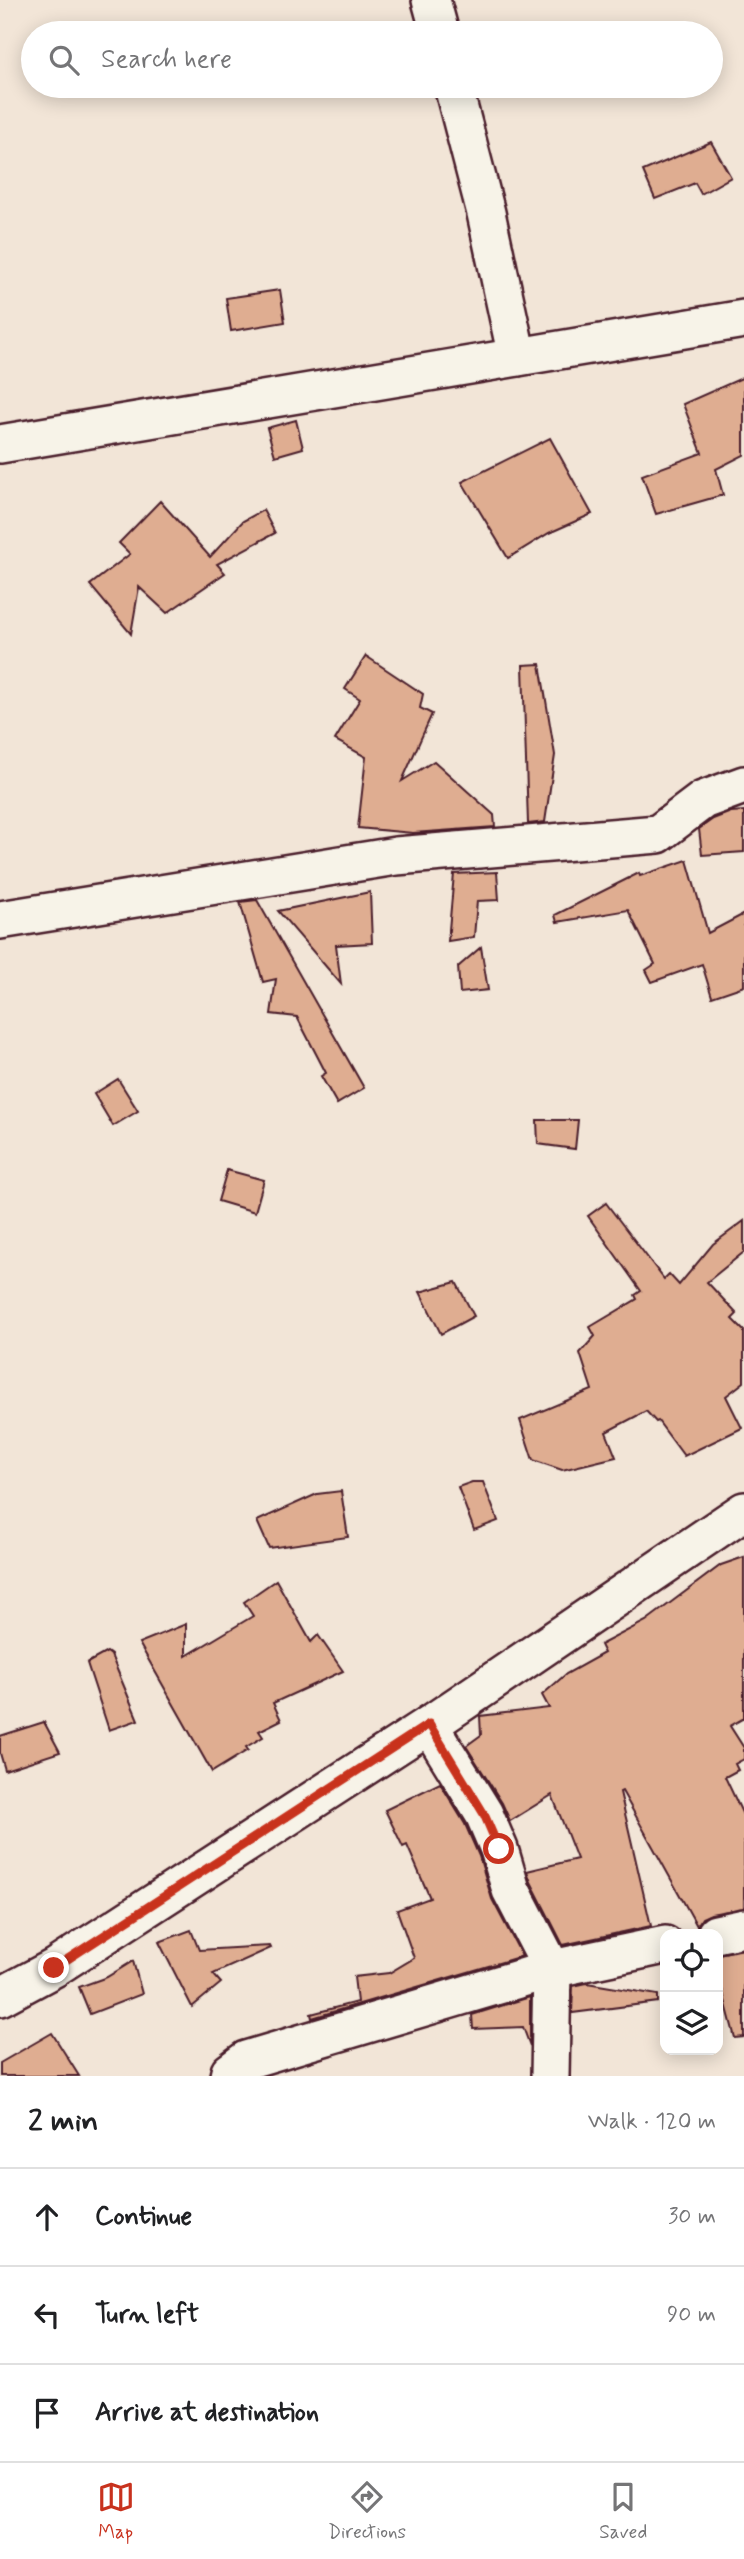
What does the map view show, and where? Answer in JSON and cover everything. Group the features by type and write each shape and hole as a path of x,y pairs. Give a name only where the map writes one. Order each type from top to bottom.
{"street":[{"path":"431,0 437,21"},
{"path":"456,98 486,213 517,357"},
{"path":"0,444 744,319"},
{"path":"0,920 397,856 658,834 703,800 744,785"},
{"path":"0,1997 54,1968 429,1724 744,1511"},
{"path":"429,1724 484,1814 499,1849 511,1890 552,1969 550,2076"},
{"path":"723,1932 744,1928"},
{"path":"229,2076 230,2072 246,2060 552,1969 660,1946"}],"building":[{"path":"711,142 731,177 701,194 695,183 655,199 643,171"},
{"path":"280,290 285,322 231,331 226,298"},
{"path":"744,377 744,455 716,469 723,495 656,514 642,475 702,453 683,404"},
{"path":"296,420 303,448 275,456 267,428"},
{"path":"550,438 592,514 549,533 508,558 462,482"},
{"path":"160,501 210,557 243,521 263,510 275,533 217,564 225,573 167,613 139,587 131,634 90,585 130,554 119,543"},
{"path":"366,656 423,694 420,708 432,714 402,781 434,761 494,815 495,827 413,833 358,828 366,757 335,740 360,699 345,689"},
{"path":"540,664 555,755 545,822 528,824 523,665"},
{"path":"744,811 744,852 702,855 699,829 713,819 731,812"},
{"path":"687,860 708,933 744,914 744,986 712,997 702,964 652,982 646,970 655,964 628,910 557,922 555,915 639,873 640,876"},
{"path":"497,872 499,900 477,901 474,937 448,941 454,874"},
{"path":"370,892 372,943 336,945 341,984 278,911"},
{"path":"257,900 364,1088 337,1104 321,1076 326,1073 297,1017 271,1014 276,979 263,982 240,902"},
{"path":"481,947 488,990 460,993 458,967"},
{"path":"118,1079 138,1111 113,1126 94,1094"},
{"path":"537,1120 578,1120 575,1149 538,1144"},
{"path":"227,1170 264,1180 255,1212 218,1201"},
{"path":"606,1203 664,1279 669,1274 679,1285 713,1244 744,1221 744,1252 707,1282 737,1314 732,1319 744,1331 744,1382 726,1396 742,1428 684,1456 658,1421 646,1411 606,1432 616,1457 562,1470 533,1460 520,1420 592,1390 580,1353 595,1336 590,1327 637,1299 635,1295 641,1291 588,1216"},
{"path":"456,1282 474,1316 441,1334 420,1292"},
{"path":"472,1482 483,1482 498,1521 474,1530 458,1487"},
{"path":"341,1491 348,1537 269,1548 257,1521 317,1494"},
{"path":"744,1557 744,1718 730,1726 744,1748 744,1759 735,1764 738,1770 725,1777 744,1817 744,1908 711,1914 702,1918 697,1926 622,1791 620,1792 651,1926 563,1945 527,1871 577,1859 552,1795 510,1821 502,1803 466,1746 481,1735 480,1716 549,1708 542,1695 566,1674 604,1653 600,1645 646,1621 721,1565"},
{"path":"276,1580 311,1642 318,1635 343,1671 273,1703 281,1720 259,1731 263,1737 246,1747 248,1750 212,1772 139,1643 186,1624 186,1656 253,1616 244,1602"},
{"path":"107,1652 111,1655 138,1720 109,1730 87,1663"},
{"path":"44,1722 60,1752 5,1770 0,1753 0,1736"},
{"path":"440,1783 465,1824 479,1856 492,1899 522,1956 312,2018 311,2014 357,2002 354,1977 389,1973 414,1958 397,1910 430,1898 407,1845 403,1847 385,1810"},
{"path":"191,1930 199,1950 271,1948 213,1974 221,1983 192,2007 159,1942"},
{"path":"744,1949 744,2037 735,2038 723,1993 723,1953"},
{"path":"133,1961 142,1994 90,2014 79,1987 107,1977"},
{"path":"587,1983 658,1995 658,2002 572,2013 573,1986"},
{"path":"530,1997 530,2046 523,2027 473,2029 472,2015"},
{"path":"52,2033 79,2076 0,2076 0,2063"}],"route":[{"path":"54,1968 429,1724 484,1814 499,1849"}]}
